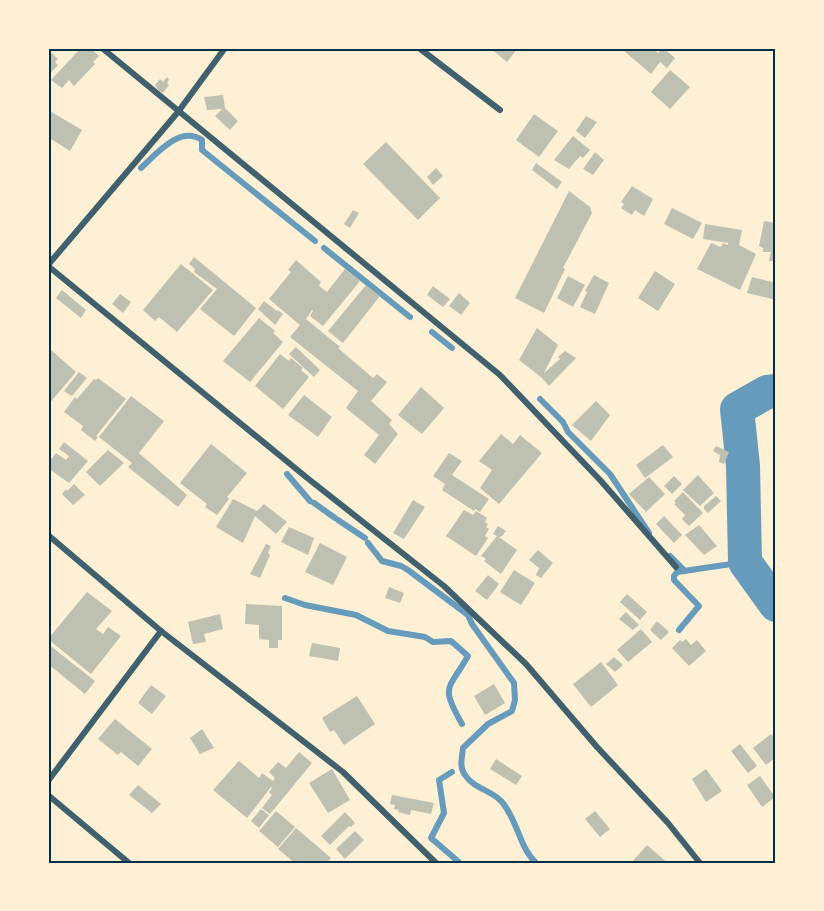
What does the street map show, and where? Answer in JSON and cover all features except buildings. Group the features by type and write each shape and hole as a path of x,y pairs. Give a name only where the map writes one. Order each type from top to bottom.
{"street":[{"path":"102,48 500,375 601,481 676,567"},
{"path":"225,48 178,112 48,266 306,477 444,586 526,664 597,747 668,823 700,863"},
{"path":"419,48 501,110"},
{"path":"48,535 161,631 343,772 436,863"},
{"path":"48,781 161,631"},
{"path":"48,795 129,863"}],"waterway":[{"path":"141,168 169,143 185,136 194,136 202,140 202,150 315,241"},
{"path":"324,248 410,317"},
{"path":"432,332 452,348"},
{"path":"776,391 767,392 737,409 743,466 745,562 776,605"},
{"path":"540,399 563,422 568,432 610,474 649,533"},
{"path":"287,474 310,501"},
{"path":"314,503 335,518"},
{"path":"338,520 365,538"},
{"path":"368,543 382,561 408,570 468,615 514,683 515,700 512,711 488,724 463,748 461,766 469,780 502,802 512,817 530,857 536,863"},
{"path":"670,556 685,571"},
{"path":"679,630 699,606 674,580 677,572 745,562"},
{"path":"285,598 305,605 356,615 388,631 425,637 433,642 451,641 468,656 449,688 451,702 462,724"},
{"path":"452,772 439,780 444,813 431,838 460,863"}]}
